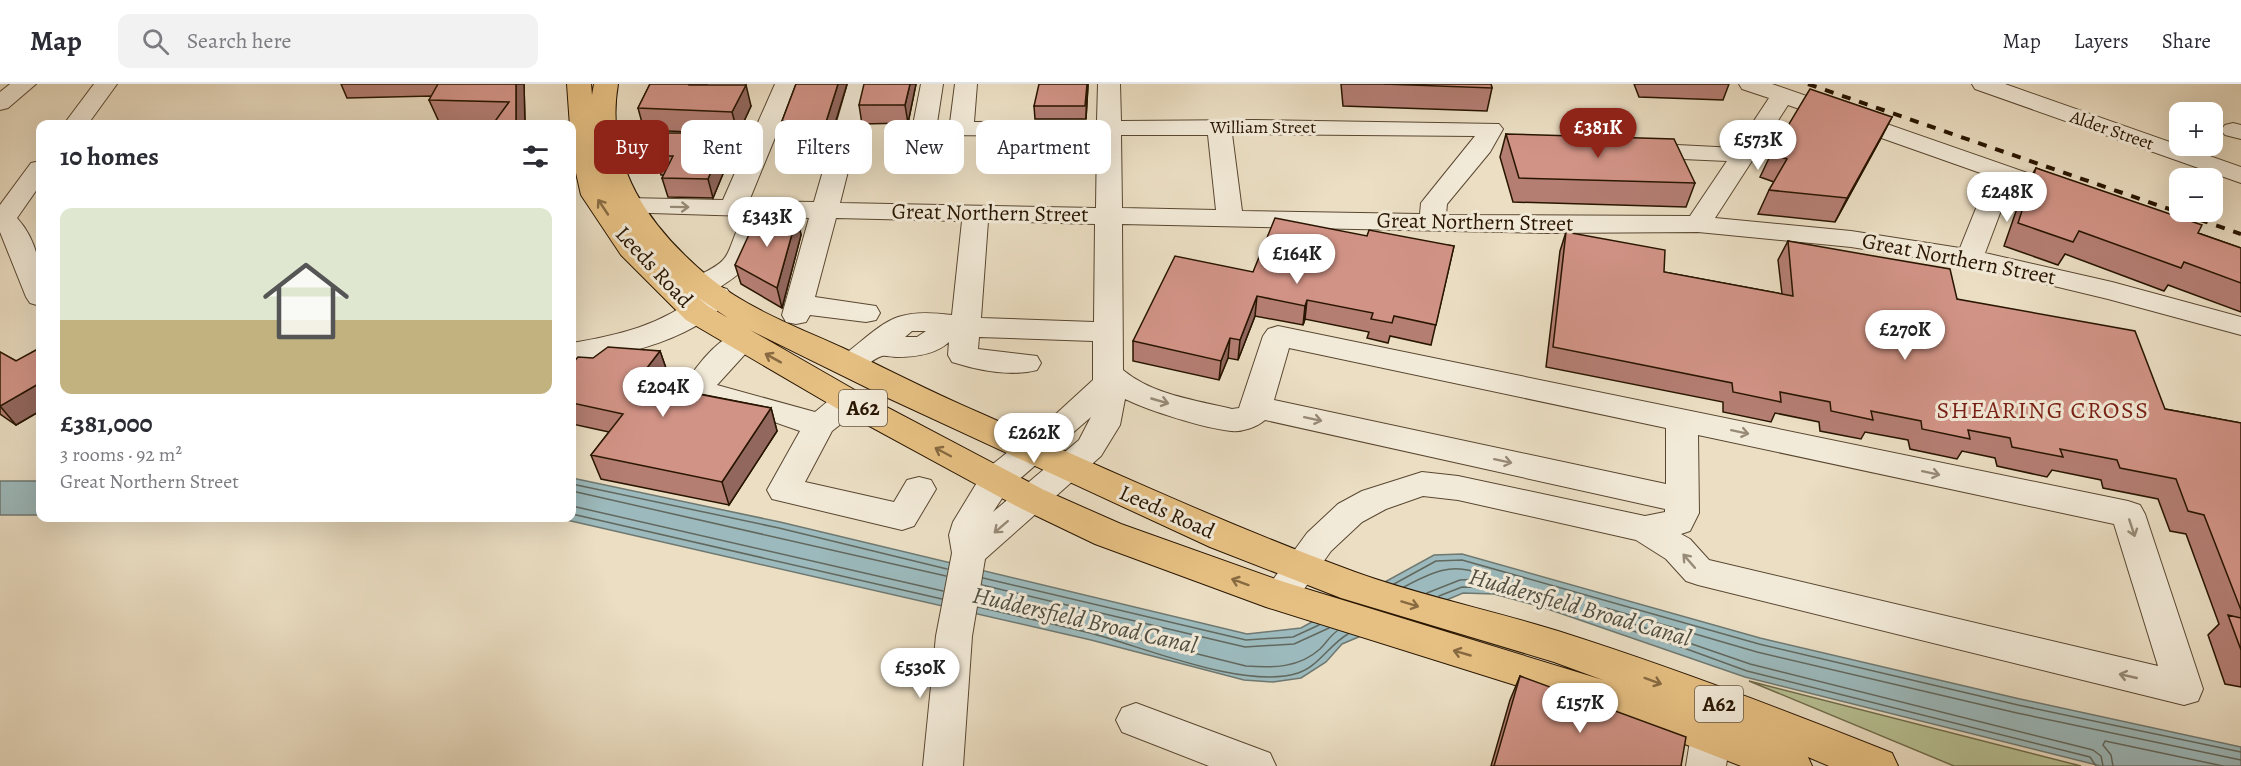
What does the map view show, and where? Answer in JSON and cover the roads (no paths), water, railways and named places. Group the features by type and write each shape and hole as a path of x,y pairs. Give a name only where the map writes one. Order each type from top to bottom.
{"main road":[{"name":"Leeds Road","path":"579,84 584,153 594,195 631,249 705,298 1069,468 1223,537 1301,567 1340,599 1518,669 1708,750 1791,766"},
{"name":"Leeds Road","path":"602,120 601,111 606,84"},
{"name":"Leeds Road","path":"616,174 627,206 742,340 849,401 1032,499 1108,534 1279,596 1340,599 1558,647 1752,716 1877,766"}],"street":[{"path":"0,103 25,84"},
{"path":"79,120 106,84"},
{"path":"763,137 786,84"},
{"path":"859,84 797,310 866,313"},
{"name":"William Street","path":"926,120 932,84"},
{"path":"962,120 966,84"},
{"path":"1109,84 1109,120"},
{"path":"1750,84 2089,202"},
{"path":"1812,105 1830,84"},
{"name":"Alder Street","path":"1983,84 2241,175"},
{"path":"1698,224 1783,95"},
{"path":"1216,127 1221,136 1230,217"},
{"name":"William Street","path":"1111,128 1491,129 1481,147 1434,202 1433,221"},
{"path":"1620,149 1726,153 1742,156"},
{"path":"1970,258 2003,172"},
{"path":"36,173 1,218 14,231 36,287"},
{"path":"733,208 747,174"},
{"path":"969,553 1069,468 1101,433 1111,407 1108,379 1108,174"},
{"name":"Great Northern Street","path":"627,206 1548,225 1698,224 1851,238 1970,258 2112,291 2241,326"},
{"path":"976,213 957,326 963,354 968,357 1026,363"},
{"path":"576,352 621,345 654,335 705,298 735,265 749,231"},
{"path":"851,365 876,345 926,346 957,326 1042,332 1109,332"},
{"path":"1108,379 1156,401 1232,420 1247,418 1254,413 1278,336 2128,514 2184,689 1698,572 1678,549 1645,529 1458,488 1422,484 1374,500 1350,513 1319,542 1279,596"},
{"path":"742,340 723,357 696,391 758,405 796,419 820,424"},
{"path":"944,766 954,636 969,553 966,535 970,522 996,480 1033,451 1108,379"},
{"path":"849,401 820,424 784,490 902,517 919,489"},
{"path":"1256,406 1683,500"},
{"path":"1645,529 1678,522 1682,513 1683,420"},
{"path":"1136,720 1256,766"}],"water":[{"name":"Huddersfield Broad Canal","path":"576,479 780,522 1247,634 1301,628 1434,555 1462,554 1760,638 2020,699 2241,747 2241,766 2101,766 1745,677 1542,607 1494,594 1463,593 1342,644 1326,662 1301,678 1273,682 1244,680 1091,640 575,522"},
{"path":"0,481 36,481 36,515 0,515"}],"railway":[{"path":"1808,84 2241,234"}],"district":[{"name":"SHEARING CROSS","path":"2043,410"}]}
